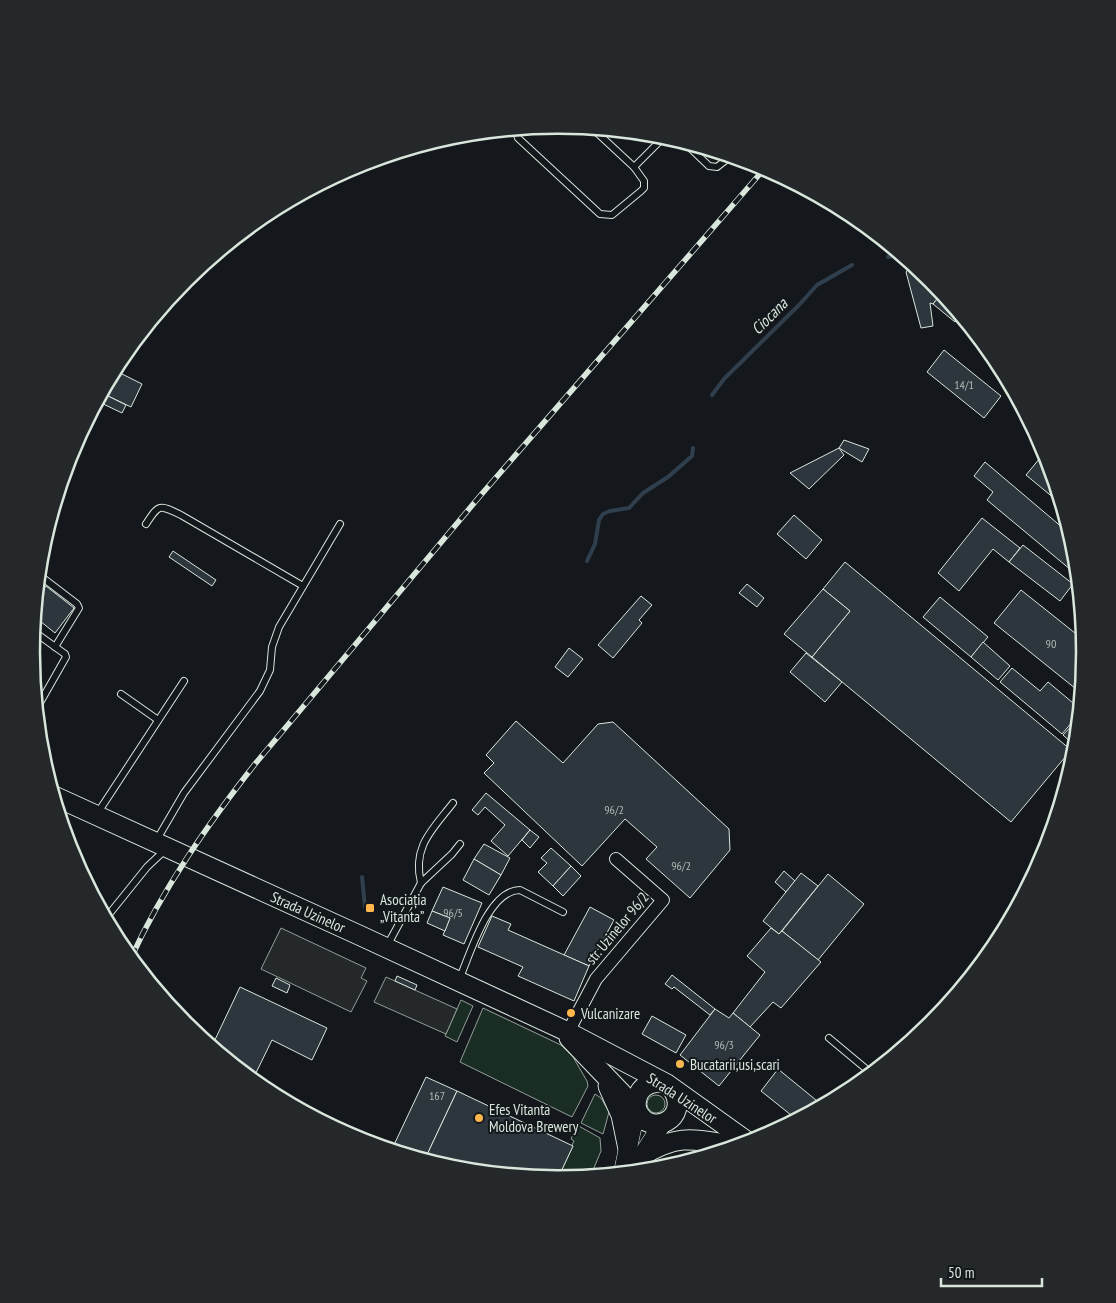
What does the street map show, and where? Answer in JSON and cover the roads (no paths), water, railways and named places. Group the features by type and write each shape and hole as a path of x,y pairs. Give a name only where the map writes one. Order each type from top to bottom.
{"main road":[{"name":"Strada Uzinelor","path":"62,799 565,1031 668,1086 740,1136"},
{"name":"Strada Uzinelor","path":"565,1031 600,1072 638,1111"},
{"path":"600,1072 621,1115 635,1152"},
{"path":"627,1165 635,1152 672,1117 678,1107 678,1101 668,1086 650,1083 640,1090 637,1096 638,1111 632,1130 635,1152 632,1164"},
{"path":"638,1111 649,1122 665,1122"},
{"name":"Strada Uzinelor","path":"665,1122 723,1143"},
{"path":"635,1152 677,1140 705,1140 721,1143"}],"street":[{"name":"str. Uzinelor 96/2","path":"565,1031 596,979 663,900 616,859"}],"lane":[{"path":"517,136 600,214 612,215 644,188 644,181 634,167 600,136"},
{"path":"634,167 659,143"},
{"path":"694,152 709,166 717,167 725,161"},
{"path":"146,524 156,509 160,507 166,508 303,586"},
{"path":"111,912 147,868 162,845 184,793 260,691 270,670 274,638 340,524"},
{"path":"45,579 77,604 79,608 55,647"},
{"path":"40,636 65,654 66,657 42,699"},
{"path":"97,815 184,682"},
{"path":"121,694 158,720"},
{"path":"421,883 418,872 421,846 453,803"},
{"path":"386,947 421,883 460,844"},
{"path":"458,981 486,916 508,892 520,890 563,912"},
{"path":"829,1038 865,1068"}],"waterway":[{"name":"Ciocana","path":"888,257 892,256"},
{"name":"Ciocana","path":"712,395 724,379 817,285 852,265"},
{"name":"Ciocana","path":"587,561 595,544 599,520 603,514 629,508 643,493 668,477 692,456 693,448"},
{"name":"Ciocana","path":"362,877 365,907"}],"railway":[{"path":"135,950 157,907 187,857 255,764 480,496 759,175"}],"place":[{"name":"Asociația „Vitanta”","path":"370,908"},
{"name":"Vulcanizare","path":"571,1013"},
{"name":"Bucatarii,usi,scari","path":"680,1064"},
{"name":"Efes Vitanta Moldova Brewery","path":"479,1118"}]}
